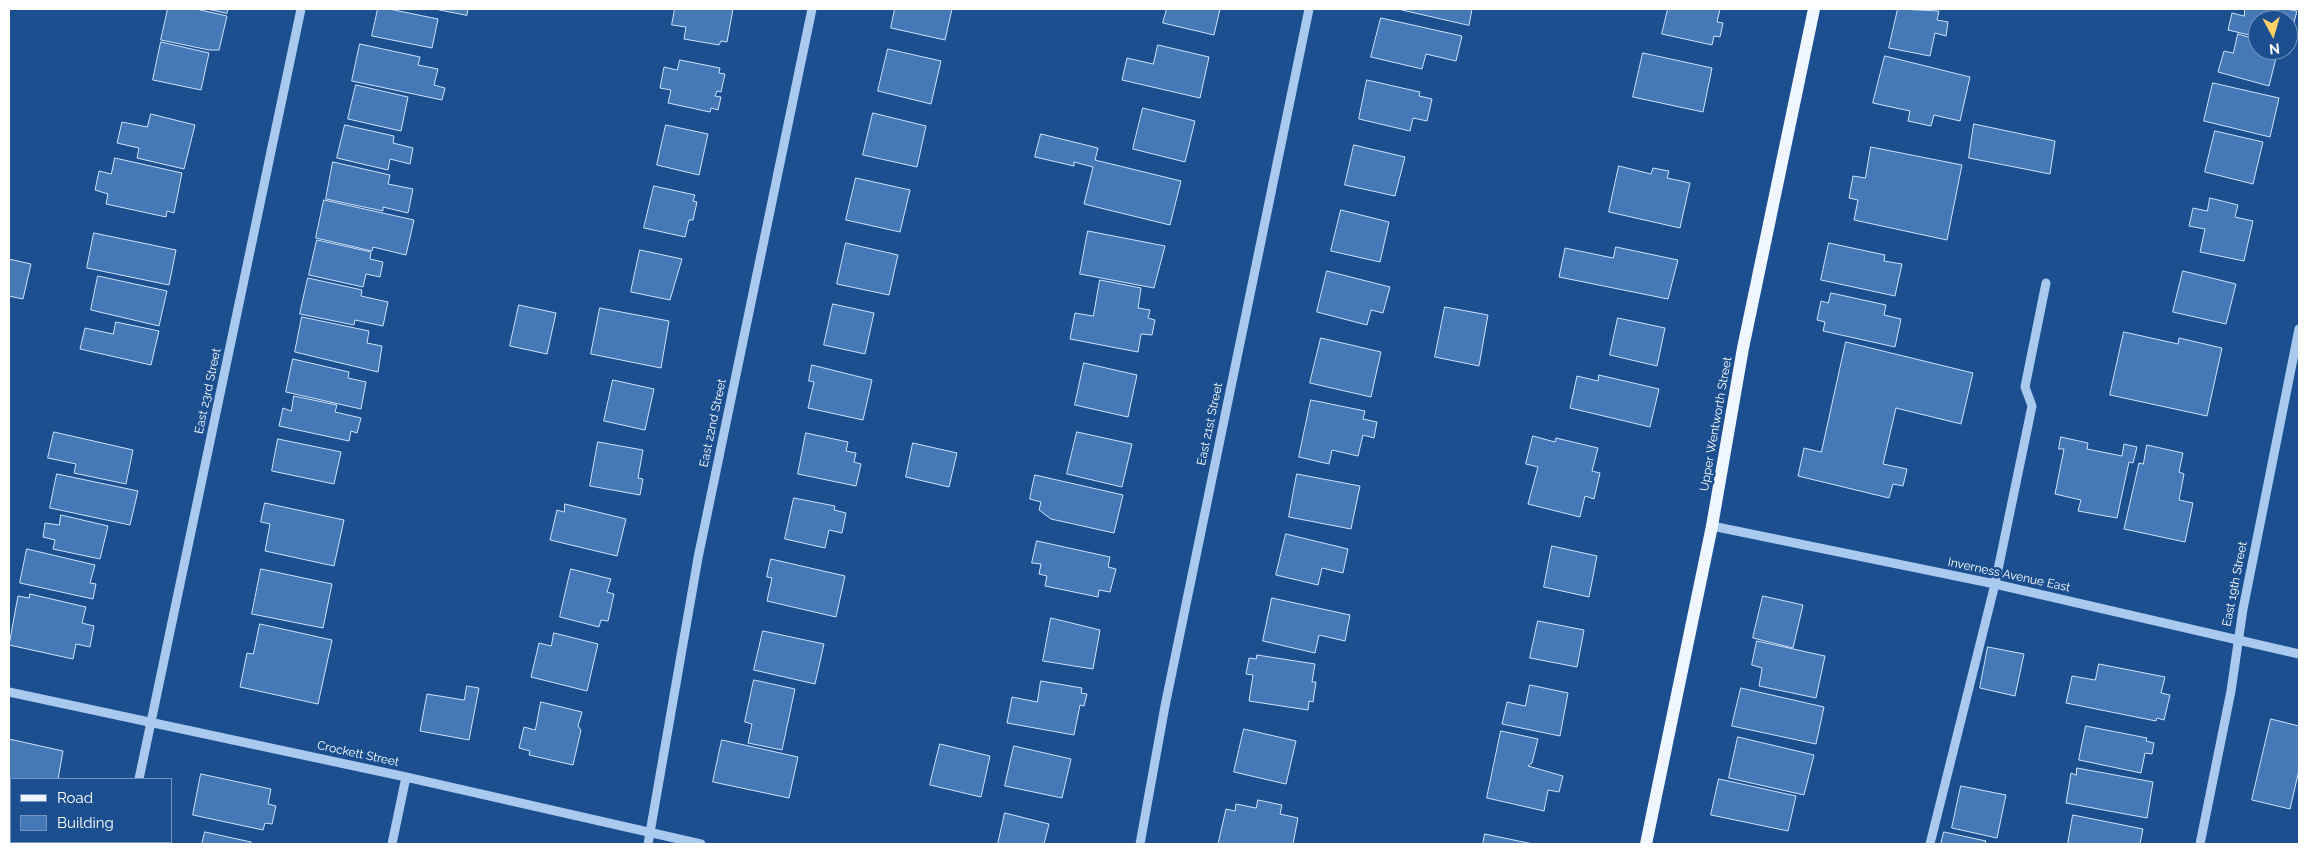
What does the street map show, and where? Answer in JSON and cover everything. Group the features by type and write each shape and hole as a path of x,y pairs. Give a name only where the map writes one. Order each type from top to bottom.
{"main road":[{"name":"Upper Wentworth Street","path":"1646,844 1712,526 1744,348 1814,9"}],"street":[{"name":"East 23rd Street","path":"139,778 301,9"},
{"name":"East 22nd Street","path":"648,844 698,558 812,9"},
{"name":"East 21st Street","path":"1140,844 1165,706 1309,9"},
{"path":"1930,844 1995,584 2032,406 2025,387 2046,283"},
{"name":"East 19th Street","path":"2200,844 2231,691 2237,640 2299,329"},
{"name":"Inverness Avenue East","path":"1712,526 1995,584 2299,654"},
{"name":"Crockett Street","path":"9,692 406,777 701,844"},
{"path":"392,844 406,777"}],"building":[{"path":"168,9 196,9 227,16 219,50 209,50 161,40"},
{"path":"207,9 228,9 227,13"},
{"path":"378,9 389,9 438,19 432,48 372,36"},
{"path":"435,9 468,9 467,15"},
{"path":"675,9 733,9 727,42 721,41 719,45 684,39 686,27 672,25"},
{"path":"895,9 952,9 945,40 891,28"},
{"path":"1167,9 1220,9 1214,35 1163,23"},
{"path":"1398,9 1472,9 1469,25"},
{"path":"1668,9 1720,9 1717,22 1723,23 1720,37 1714,36 1712,45 1662,34"},
{"path":"1898,9 1939,11 1937,20 1948,22 1946,36 1935,33 1930,56 1889,48"},
{"path":"2245,9 2292,10 2248,10 2248,35 2228,30 2232,13 2244,16"},
{"path":"1381,18 1462,36 1456,61 1426,54 1422,69 1371,57"},
{"path":"2238,34 2248,37 2248,60 2276,60 2269,86 2218,72 2224,51 2233,53"},
{"path":"161,42 209,53 201,90 153,80"},
{"path":"360,44 420,57 418,65 438,69 434,85 445,88 442,100 352,81"},
{"path":"1158,45 1209,57 1200,98 1122,80 1127,58 1153,64"},
{"path":"888,49 941,61 931,104 878,91"},
{"path":"1643,53 1712,68 1703,112 1633,97"},
{"path":"1885,56 1970,77 1960,121 1934,115 1931,126 1908,121 1910,111 1873,103"},
{"path":"680,60 720,68 719,73 725,74 721,92 717,91 715,96 721,97 718,110 711,108 710,112 668,103 671,90 660,88 664,67 677,70"},
{"path":"1367,80 1420,92 1419,96 1432,99 1427,121 1413,118 1410,131 1359,119"},
{"path":"2213,83 2279,98 2270,137 2204,121"},
{"path":"356,85 408,97 401,131 348,119"},
{"path":"1143,108 1195,121 1185,162 1133,149"},
{"path":"873,113 926,126 917,167 863,155"},
{"path":"151,114 195,125 184,169 137,158 139,148 117,143 122,122 147,127"},
{"path":"1974,124 2055,141 2050,174 1969,158"},
{"path":"345,125 394,136 393,143 413,148 410,164 390,159 388,170 337,158"},
{"path":"666,125 708,134 699,175 657,165"},
{"path":"2215,131 2263,142 2253,184 2205,172"},
{"path":"1041,134 1098,148 1095,160 1181,181 1170,225 1084,204 1093,167 1074,162 1074,166 1035,157"},
{"path":"1354,145 1405,157 1395,196 1345,185"},
{"path":"1871,147 1962,165 1947,240 1854,220 1858,200 1849,198 1853,176 1865,178"},
{"path":"115,158 182,173 174,213 167,211 166,217 106,204 108,194 95,190 99,171 111,174"},
{"path":"333,162 390,175 388,184 413,189 408,213 383,207 383,211 326,199"},
{"path":"1619,166 1651,174 1653,168 1669,171 1667,178 1690,183 1680,228 1609,212"},
{"path":"856,178 910,190 900,232 846,220"},
{"path":"654,186 695,195 693,201 697,202 693,220 689,220 685,237 644,228"},
{"path":"2210,198 2238,205 2235,217 2253,221 2244,261 2200,252 2205,229 2189,226 2193,208 2207,211"},
{"path":"324,200 414,220 406,255 373,247 372,251 316,238"},
{"path":"1341,210 1389,222 1380,262 1331,251"},
{"path":"1088,231 1165,246 1154,288 1080,274"},
{"path":"94,233 176,250 169,285 87,268"},
{"path":"317,240 371,252 370,259 383,262 380,277 366,274 363,287 309,275"},
{"path":"846,243 898,255 889,295 837,284"},
{"path":"1829,243 1885,255 1884,261 1902,264 1895,296 1821,280"},
{"path":"1616,247 1678,260 1668,299 1559,277 1565,248 1613,258"},
{"path":"640,250 682,259 670,300 631,292"},
{"path":"9,259 31,264 23,299 9,296"},
{"path":"1327,271 1390,287 1383,313 1371,310 1367,325 1317,312"},
{"path":"2183,271 2236,284 2226,324 2173,312"},
{"path":"98,276 167,291 159,326 91,310"},
{"path":"308,278 362,290 361,296 388,302 383,326 355,320 354,325 300,314"},
{"path":"1100,280 1141,288 1138,308 1150,310 1148,318 1155,320 1152,335 1141,334 1138,352 1070,339 1075,313 1093,316"},
{"path":"1831,293 1886,305 1884,315 1901,319 1895,347 1823,331 1825,322 1817,320 1821,301 1828,303"},
{"path":"833,304 874,313 865,354 824,345"},
{"path":"519,305 556,313 547,354 510,346"},
{"path":"1445,307 1488,315 1479,366 1435,357"},
{"path":"600,308 669,321 661,368 591,354"},
{"path":"302,317 369,331 367,343 382,346 378,372 295,352"},
{"path":"1618,318 1665,328 1657,366 1610,355"},
{"path":"116,322 159,331 151,365 80,349 85,328 113,334"},
{"path":"2124,332 2178,344 2179,338 2222,348 2207,416 2110,395"},
{"path":"1321,338 1381,352 1371,397 1310,383"},
{"path":"1846,342 1973,373 1961,424 1896,408 1883,464 1907,469 1903,486 1893,484 1889,498 1798,476 1804,448 1821,452"},
{"path":"293,359 349,372 348,378 366,382 361,409 286,392"},
{"path":"1084,363 1137,375 1128,417 1075,405"},
{"path":"812,365 872,380 863,420 808,408 814,382 809,381"},
{"path":"1599,375 1659,389 1650,427 1570,408 1577,376 1598,381"},
{"path":"613,380 654,389 645,430 604,421"},
{"path":"294,396 337,405 335,412 361,418 357,433 351,431 349,441 279,426 283,408 291,411"},
{"path":"1311,400 1365,411 1363,419 1377,422 1374,438 1363,435 1358,456 1332,450 1329,464 1299,457"},
{"path":"54,432 133,450 126,484 74,473 76,464 48,458"},
{"path":"1077,432 1132,444 1122,487 1067,474"},
{"path":"806,433 848,442 846,451 856,453 854,462 861,464 856,486 798,474"},
{"path":"1533,436 1555,442 1556,438 1598,448 1592,471 1600,473 1594,499 1585,496 1580,517 1528,504 1538,467 1526,464"},
{"path":"2061,437 2088,443 2087,449 2122,456 2124,444 2137,447 2133,463 2129,462 2117,518 2078,511 2081,500 2055,494 2064,449 2059,449"},
{"path":"278,439 341,452 334,484 272,471"},
{"path":"598,442 643,450 638,478 643,479 640,495 590,486"},
{"path":"913,443 957,453 949,487 906,477"},
{"path":"2147,445 2183,453 2179,472 2184,474 2179,500 2193,503 2185,542 2124,529 2139,463 2143,464"},
{"path":"57,474 138,491 130,525 50,508"},
{"path":"1297,474 1360,486 1351,529 1289,517"},
{"path":"1035,475 1123,495 1114,533 1051,519 1039,510 1041,502 1030,499"},
{"path":"794,498 835,506 834,510 846,513 842,533 829,530 825,548 785,539"},
{"path":"265,503 344,520 334,566 265,551 270,524 261,522"},
{"path":"565,504 626,519 617,556 550,540 557,510 564,512"},
{"path":"61,515 108,526 100,559 53,549 55,540 43,537 45,523 59,525"},
{"path":"1286,534 1348,549 1343,573 1322,568 1318,585 1276,575"},
{"path":"1037,541 1110,557 1108,567 1116,569 1110,592 1099,590 1098,597 1045,586 1047,576 1039,574 1041,564 1032,563"},
{"path":"1552,546 1597,556 1589,597 1544,587"},
{"path":"27,549 95,565 90,583 96,584 93,599 20,583"},
{"path":"771,559 845,576 836,617 767,601 772,578 767,577"},
{"path":"261,569 332,584 323,628 252,614"},
{"path":"571,569 611,579 607,592 614,594 608,621 601,620 599,627 560,617"},
{"path":"30,594 86,607 82,623 94,626 90,647 76,644 73,659 9,645 18,596 29,598"},
{"path":"1763,596 1803,605 1793,648 1753,638"},
{"path":"1272,598 1350,615 1345,641 1319,635 1315,653 1263,641"},
{"path":"1051,618 1100,630 1093,669 1043,661"},
{"path":"1538,621 1584,630 1577,667 1530,658"},
{"path":"260,624 332,640 318,704 240,687 247,653 253,654"},
{"path":"763,631 824,644 815,684 754,670"},
{"path":"554,633 598,644 587,691 531,677 539,643 551,646"},
{"path":"1757,641 1825,656 1816,698 1759,686 1762,668 1752,665"},
{"path":"1988,647 2024,654 2015,696 1980,688"},
{"path":"1257,655 1315,664 1312,682 1316,682 1313,702 1309,701 1308,710 1249,701 1253,675 1246,674 1249,658 1256,659"},
{"path":"2099,664 2165,677 2161,693 2170,695 2164,720 2157,718 2156,721 2066,703 2072,676 2095,680"},
{"path":"754,680 795,689 782,750 748,743 752,724 745,722"},
{"path":"1041,681 1082,688 1081,693 1087,694 1084,706 1080,705 1074,735 1007,723 1012,697 1037,702"},
{"path":"1530,685 1568,693 1560,736 1502,724 1507,702 1525,706"},
{"path":"467,686 479,688 469,740 420,731 427,694 464,700"},
{"path":"1741,688 1824,707 1816,744 1732,726"},
{"path":"541,702 582,712 578,726 581,730 573,765 529,755 530,751 519,748 524,727 535,730"},
{"path":"2271,719 2299,726 2299,770 2290,809 2252,800"},
{"path":"2086,726 2147,738 2146,741 2154,743 2152,754 2145,753 2141,773 2079,760"},
{"path":"1244,729 1296,741 1286,784 1234,772"},
{"path":"1501,731 1538,739 1532,763 1528,766 1563,776 1559,792 1548,790 1544,811 1487,798"},
{"path":"1738,737 1814,755 1804,795 1729,778"},
{"path":"9,739 63,751 58,778 10,778 9,784"},
{"path":"722,740 798,757 789,798 713,782"},
{"path":"940,744 990,756 981,797 930,785"},
{"path":"1014,746 1071,759 1062,798 1005,786"},
{"path":"2077,768 2153,782 2147,818 2066,803 2071,773 2076,775"},
{"path":"201,774 271,789 268,804 276,806 272,824 265,823 263,830 193,815"},
{"path":"1719,779 1796,796 1788,831 1711,815"},
{"path":"1961,786 2006,795 1997,838 1952,828"},
{"path":"9,790 10,826 9,826"},
{"path":"1258,800 1282,805 1280,814 1298,818 1293,844 1218,844 1226,809 1235,811 1236,804 1256,808"},
{"path":"1005,813 1049,824 1044,844 998,844"},
{"path":"2073,815 2143,829 2140,844 2068,844"},
{"path":"9,832 10,843 44,843 44,844 9,844"},
{"path":"205,832 251,842 251,844 202,844"},
{"path":"1944,832 1986,841 1985,844 1941,844"},
{"path":"1485,834 1533,844 1483,844"}]}
